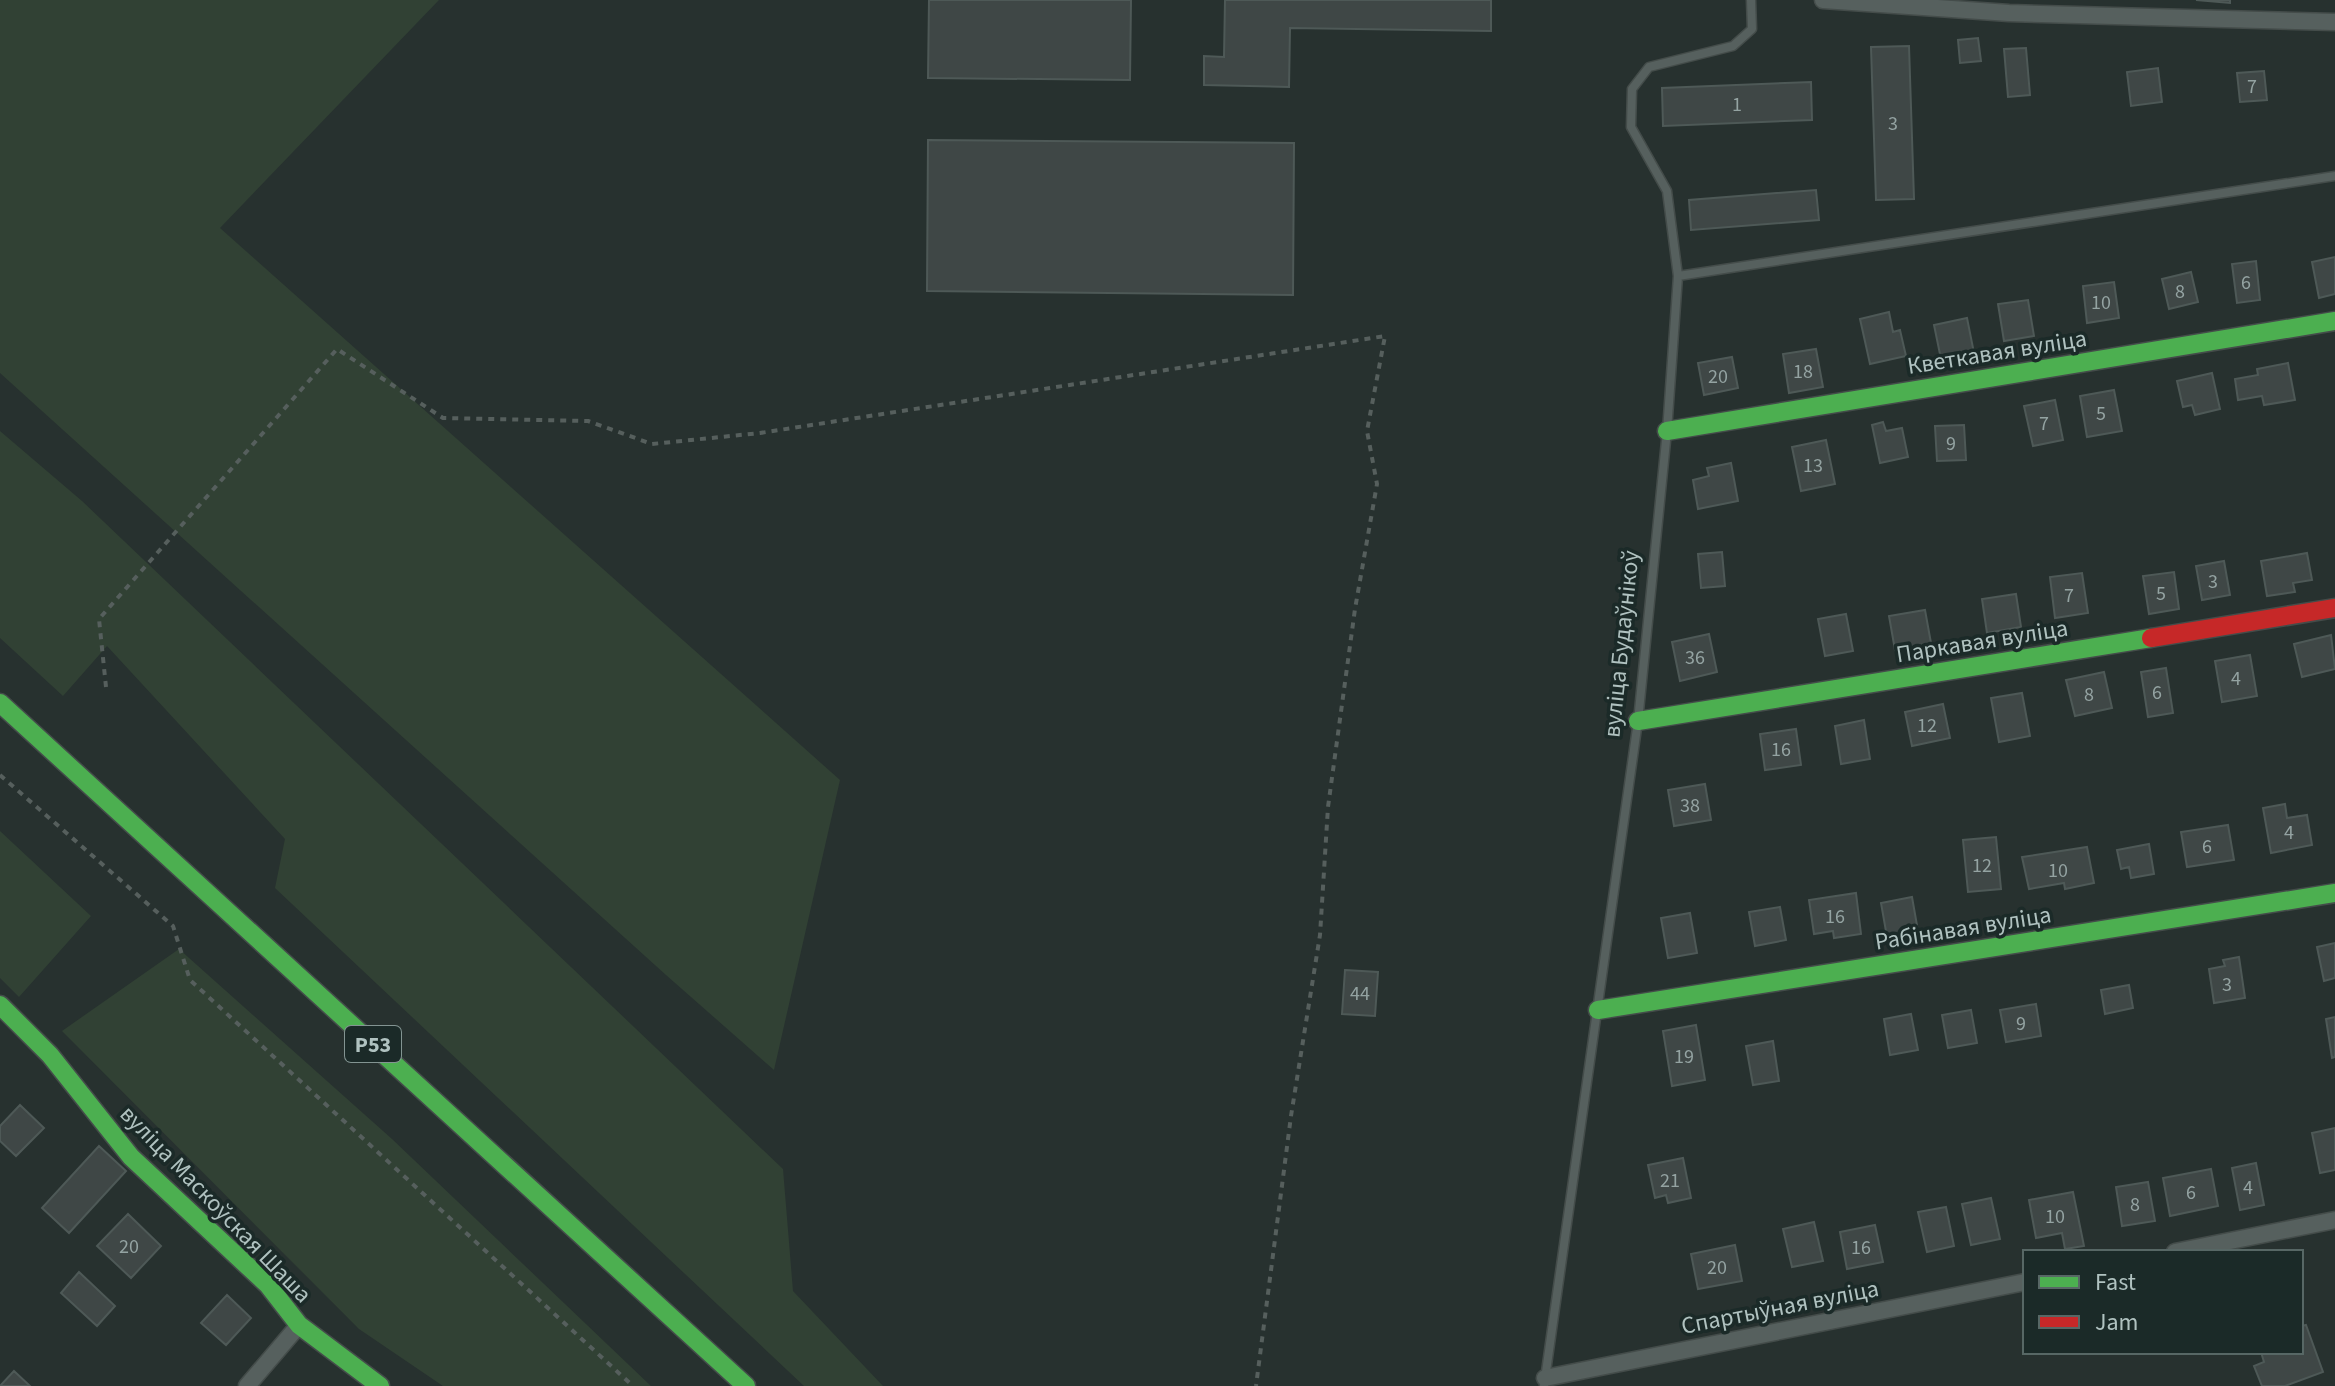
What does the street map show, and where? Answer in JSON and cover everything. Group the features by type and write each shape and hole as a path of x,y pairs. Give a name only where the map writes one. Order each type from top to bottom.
{"street":[{"path":"1823,0 2009,13 2335,22"},
{"name":"Кветкавая вуліца","path":"1667,431 2335,321"},
{"name":"Паркавая вуліца","path":"1638,721 2335,608"},
{"name":"Р53","path":"0,703 746,1386"},
{"name":"Рабінавая вуліца","path":"1598,1010 2335,893"},
{"name":"вуліца Маскоўская Шаша","path":"0,1005 50,1055 131,1157 268,1285 299,1325 380,1386"},
{"path":"2185,1250 2335,1220"},
{"name":"Спартыўная вуліца","path":"1544,1382 2023,1282"},
{"path":"247,1386 299,1325"}],"lane":[{"name":"вуліца Будаўнікоў","path":"1544,1382 1638,721 1667,431 1678,276 1667,191 1631,127 1632,89 1649,67 1733,46 1752,29 1751,0"},
{"path":"1678,276 2335,176"}],"path":[{"path":"106,687 99,619 337,349 443,418 588,421 652,444 760,433 1385,336 1367,431 1377,484 1355,609 1328,807 1320,935 1291,1116 1256,1386"},
{"path":"0,775 173,926 190,980 633,1386"}],"green space":[{"path":"0,0 439,0 220,228 840,780 774,1070 0,373"},
{"path":"0,431 82,501 783,1169 793,1291 883,1386 804,1386 275,888 285,839 107,646 63,696 0,638"},
{"path":"0,831 91,916 19,997 0,978"},
{"path":"179,949 392,1139 651,1386 443,1386 359,1329 62,1031"}],"building":[{"path":"929,0 1131,0 1130,80 928,78"},
{"path":"1225,0 1491,0 1491,31 1290,28 1289,87 1204,85 1204,56 1224,57"},
{"path":"2196,0 2230,0 2230,3"},
{"path":"1978,38 1981,61 1960,63 1958,40"},
{"path":"1909,46 1914,199 1876,200 1871,47"},
{"path":"2026,48 2030,95 2008,97 2004,49"},
{"path":"2158,68 2162,102 2131,106 2127,72"},
{"path":"2264,71 2267,100 2240,102 2237,73"},
{"path":"1811,82 1812,120 1663,126 1662,88"},
{"path":"928,140 1294,143 1293,295 927,291"},
{"path":"1816,190 1819,220 1691,230 1689,200"},
{"path":"2335,257 2335,294 2319,298 2312,262"},
{"path":"2256,261 2260,300 2237,303 2232,264"},
{"path":"2191,272 2198,302 2169,309 2162,279"},
{"path":"2114,282 2119,318 2087,323 2083,286"},
{"path":"2028,300 2034,336 2004,341 1998,304"},
{"path":"1889,312 1893,332 1900,330 1906,356 1870,364 1860,319"},
{"path":"1967,318 1974,353 1941,359 1934,325"},
{"path":"1816,349 1823,387 1789,393 1783,354"},
{"path":"1732,357 1738,388 1704,395 1698,363"},
{"path":"2288,363 2295,400 2264,405 2262,396 2238,400 2235,379 2258,375 2257,369"},
{"path":"2212,373 2220,409 2195,415 2192,405 2183,407 2177,381"},
{"path":"2114,390 2122,431 2087,437 2080,396"},
{"path":"2055,400 2063,440 2033,446 2024,406"},
{"path":"1883,422 1886,431 1902,428 1908,457 1880,463 1872,425"},
{"path":"1964,425 1966,460 1937,461 1935,426"},
{"path":"1826,440 1835,484 1801,491 1792,447"},
{"path":"1731,463 1738,501 1698,509 1693,480 1709,476 1707,468"},
{"path":"1722,552 1725,586 1701,588 1698,554"},
{"path":"2307,553 2312,580 2293,583 2295,592 2267,596 2261,561"},
{"path":"2224,561 2230,595 2202,600 2196,566"},
{"path":"2174,572 2179,609 2149,614 2143,576"},
{"path":"2082,573 2088,613 2055,618 2050,577"},
{"path":"2016,594 2021,627 1987,633 1982,599"},
{"path":"1925,610 1931,643 1895,650 1889,616"},
{"path":"1846,614 1853,651 1825,656 1818,619"},
{"path":"1709,634 1717,672 1680,681 1672,642"},
{"path":"2331,635 2335,669 2302,677 2294,644"},
{"path":"2250,655 2257,696 2222,702 2215,661"},
{"path":"2166,668 2173,713 2148,717 2141,672"},
{"path":"2104,672 2112,708 2075,716 2066,680"},
{"path":"2022,693 2030,736 1999,742 1991,698"},
{"path":"1943,704 1950,738 1912,746 1905,712"},
{"path":"1864,720 1870,759 1841,764 1835,726"},
{"path":"1796,729 1801,765 1765,770 1760,734"},
{"path":"1705,784 1711,820 1674,826 1668,790"},
{"path":"2285,804 2287,818 2307,815 2312,845 2271,853 2263,808"},
{"path":"2228,825 2234,860 2187,867 2181,832"},
{"path":"1996,837 2001,889 1968,892 1963,840"},
{"path":"2149,844 2154,874 2131,878 2129,867 2121,869 2117,850"},
{"path":"2087,847 2094,883 2065,889 2064,883 2029,889 2022,857"},
{"path":"1856,893 1861,934 1834,938 1833,931 1814,934 1809,900"},
{"path":"1912,897 1918,931 1887,937 1881,903"},
{"path":"1780,907 1786,940 1755,946 1749,912"},
{"path":"1690,913 1697,953 1668,958 1661,918"},
{"path":"2335,943 2335,978 2324,981 2317,947"},
{"path":"2239,957 2245,998 2214,1003 2209,969 2225,966 2223,960"},
{"path":"1345,970 1378,972 1375,1016 1342,1014"},
{"path":"2129,985 2133,1008 2105,1014 2101,990"},
{"path":"2036,1004 2041,1036 2006,1042 2000,1010"},
{"path":"1971,1010 1977,1043 1948,1048 1942,1015"},
{"path":"1911,1014 1918,1050 1890,1055 1884,1019"},
{"path":"2335,1017 2335,1057 2332,1058 2326,1019"},
{"path":"1696,1025 1705,1080 1672,1086 1663,1031"},
{"path":"1773,1041 1779,1081 1753,1085 1746,1046"},
{"path":"20,1105 44,1128 16,1156 0,1141 0,1126"},
{"path":"2335,1128 2335,1170 2320,1173 2312,1133"},
{"path":"99,1146 126,1171 69,1233 42,1208"},
{"path":"1683,1158 1691,1198 1668,1203 1666,1195 1655,1198 1648,1165"},
{"path":"2256,1163 2264,1205 2240,1210 2232,1168"},
{"path":"2211,1169 2218,1206 2170,1216 2163,1178"},
{"path":"2148,1182 2155,1221 2122,1226 2116,1187"},
{"path":"2073,1192 2084,1246 2065,1249 2062,1233 2036,1238 2029,1200"},
{"path":"1991,1198 2000,1239 1971,1245 1962,1204"},
{"path":"1946,1207 1954,1246 1927,1252 1918,1212"},
{"path":"128,1214 161,1246 131,1278 97,1246"},
{"path":"1814,1222 1823,1261 1792,1267 1783,1229"},
{"path":"1875,1225 1883,1262 1847,1269 1840,1232"},
{"path":"1735,1245 1742,1281 1698,1289 1691,1254"},
{"path":"79,1272 115,1306 97,1326 61,1293"},
{"path":"227,1295 251,1318 226,1345 201,1323"},
{"path":"2306,1325 2323,1372 2285,1386 2262,1386 2254,1366 2264,1362 2262,1354 2303,1354 2303,1326"},
{"path":"14,1371 30,1386 0,1386"}],"traffic: fast":[{"path":"1667,431 2335,321"},
{"path":"1638,721 2151,638"},
{"path":"0,703 746,1386"},
{"path":"1598,1010 2335,893"},
{"path":"0,1005 50,1055 131,1157 268,1285 299,1325 380,1386"}],"traffic: jam":[{"path":"2151,638 2335,608"}]}
